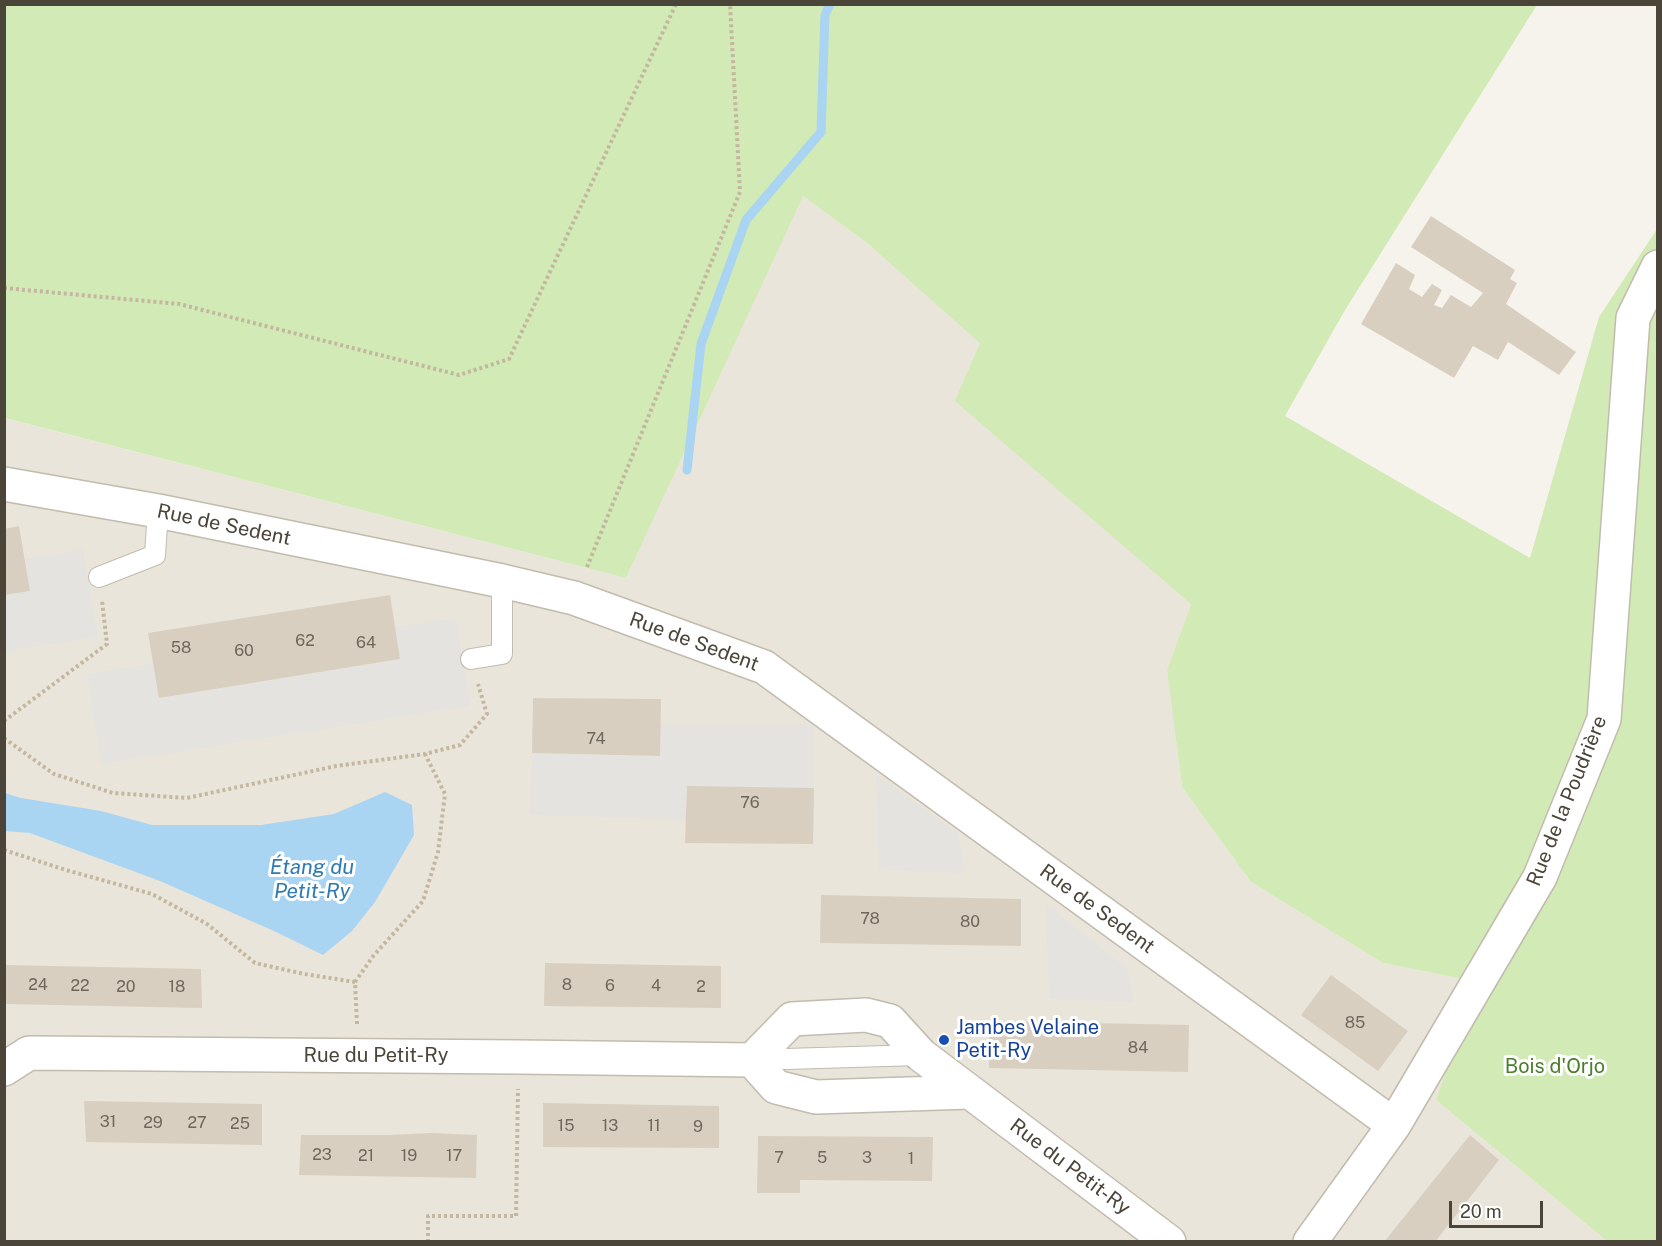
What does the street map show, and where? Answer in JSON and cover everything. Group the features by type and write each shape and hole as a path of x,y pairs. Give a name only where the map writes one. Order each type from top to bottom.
{"street":[{"name":"Rue de la Poudrière","path":"1310,1242 1394,1125 1540,877 1604,719 1633,318 1658,267"},
{"name":"Rue de Sedent","path":"4,484 158,511 502,581 574,598 764,667 1394,1125"},
{"name":"Rue du Petit-Ry","path":"4,1069 30,1053 752,1060 792,1019 866,1016 890,1021 921,1055 1169,1242"},
{"path":"752,1060 776,1087 816,1097 970,1092"}],"lane":[{"path":"99,577 155,555 158,511"},
{"path":"471,659 502,654 502,581"}],"path":[{"path":"4,288 179,304 459,375 509,358 676,4"},
{"path":"574,598 740,192 730,4"},
{"path":"4,721 106,644 99,577"},
{"path":"4,738 54,774 113,793 187,798 336,766 425,754 460,745 487,714 471,659"},
{"path":"359,1056 355,982 374,955 423,901 438,852 445,794 425,754"},
{"path":"4,849 66,870 152,894 207,924 255,963 355,982"},
{"path":"428,1242 428,1216 516,1216 519,1057"}],"shaded area":[{"path":"802,195 866,242 1214,541 1167,670 1182,787 1251,882 1383,963 1478,982 1436,1100 1607,1241 5,1241 4,418 626,578"},
{"path":"83,549 98,637 5,651 5,595 30,590 25,559"},
{"path":"456,618 470,706 101,764 87,674 154,663 160,698 400,659 395,627"},
{"path":"660,725 814,725 814,788 687,786 686,819 530,815 532,753 660,756"},
{"path":"876,775 959,834 964,873 879,870"},
{"path":"1046,904 1127,969 1134,1002 1049,999"}],"green space":[{"name":"Bois d'Orjo","path":"4,5 1537,5 1345,310 1285,416 1530,558 1599,317 1657,229 1657,1241 1607,1241 1436,1100 1478,982 1383,963 1251,882 1182,787 1167,670 1191,604 955,401 980,343 866,242 803,196 626,578 5,418"}],"water":[{"name":"Étang du Petit-Ry","path":"385,792 412,805 414,835 375,902 352,931 323,955 160,881 30,833 5,831 5,793 21,798 101,811 152,825 261,825 334,814"}],"building":[{"path":"1431,216 1515,270 1510,279 1517,283 1506,304 1576,352 1559,375 1508,342 1498,360 1473,346 1454,378 1361,324 1396,263 1415,275 1409,289 1422,297 1432,284 1442,290 1434,305 1442,308 1451,295 1471,307 1483,293 1411,247"},
{"path":"19,526 30,591 4,595 4,529"},
{"path":"390,595 400,659 159,698 148,633"},
{"path":"533,698 661,699 660,756 532,753"},
{"path":"687,786 814,788 813,844 685,843"},
{"path":"821,895 1021,899 1021,946 820,943"},
{"path":"545,963 721,966 721,1008 544,1006"},
{"path":"4,965 201,969 202,1008 4,1004"},
{"path":"1331,975 1408,1031 1378,1071 1301,1015"},
{"path":"989,1021 1189,1025 1188,1072 989,1068"},
{"path":"84,1101 262,1104 262,1145 86,1142"},
{"path":"543,1103 719,1106 719,1148 543,1147"},
{"path":"431,1133 477,1135 476,1178 299,1175 301,1135"},
{"path":"1470,1135 1499,1160 1435,1242 1384,1242"},
{"path":"758,1136 933,1137 932,1181 800,1180 800,1193 757,1193"}],"waterway":[{"path":"687,470 701,344 746,220 821,132 825,15 830,4"}],"place":[{"name":"Jambes Velaine Petit-Ry","path":"944,1040"}]}
